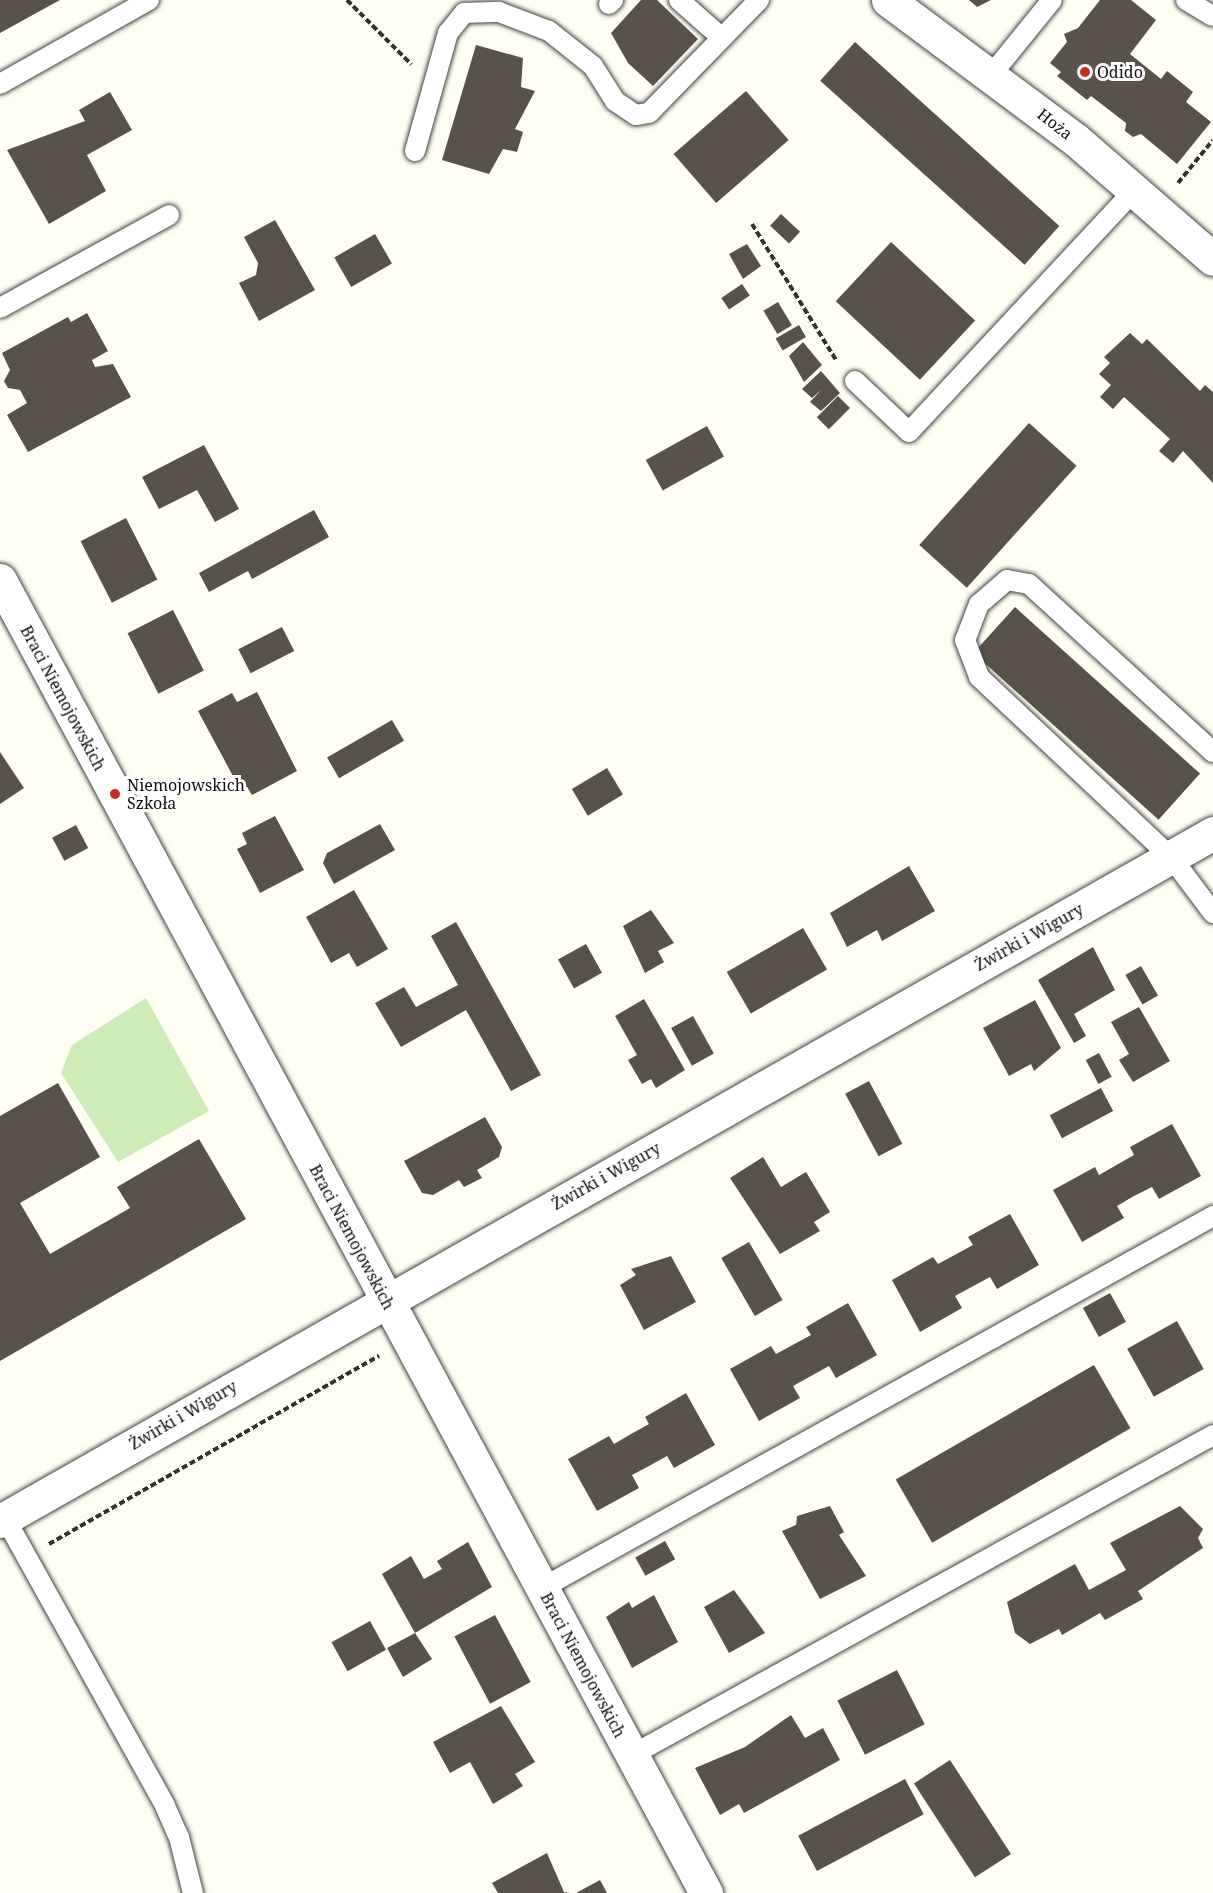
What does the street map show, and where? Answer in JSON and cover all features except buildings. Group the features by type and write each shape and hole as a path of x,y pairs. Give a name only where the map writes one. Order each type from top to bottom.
{"street":[{"name":"Hoża","path":"888,0 992,74 1146,199 1213,260"},
{"name":"Braci Niemojowskich","path":"0,580 706,1893"},
{"name":"Żwirki i Wigury","path":"2,1519 1213,833"}],"lane":[{"path":"0,84 149,0"},
{"path":"679,0 722,38"},
{"path":"416,151 436,75 454,21 485,9 549,31 593,66 625,110 649,113 759,0"},
{"path":"992,74 1052,0"},
{"path":"1186,0 1213,16"},
{"path":"855,381 909,432 1146,199"},
{"path":"0,308 169,215"},
{"path":"1213,752 1029,584 1007,580 980,604 965,640 979,677 1171,857 1213,914"},
{"path":"542,1588 1213,1216"},
{"path":"632,1755 1213,1435"},
{"path":"2,1519 22,1549 165,1806 179,1837 193,1893"}],"path":[{"path":"347,0 406,62 436,75"},
{"path":"1146,199 1213,140"},
{"path":"752,224 815,333 855,381"},
{"path":"22,1549 37,1551 355,1368 389,1357"}],"green space":[{"path":"146,998 209,1111 118,1162 61,1073 72,1045"}],"place":[{"name":"Odido","path":"1085,72"},
{"name":"Niemojowskich Szkoła","path":"115,794"}]}
